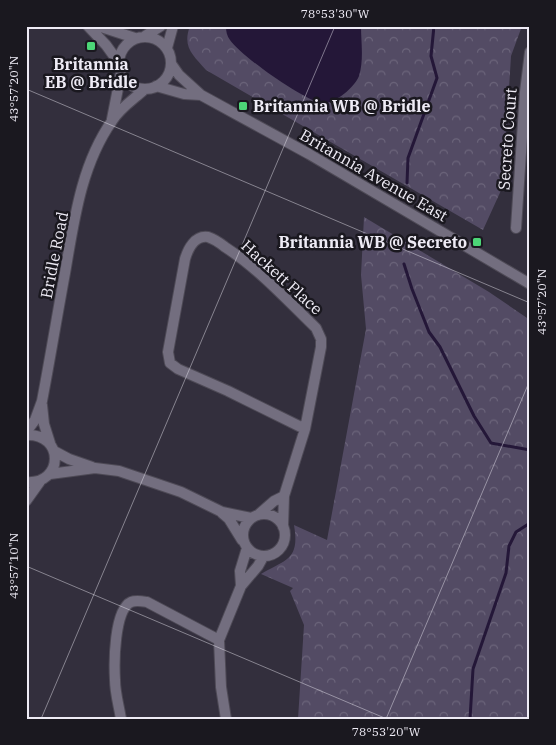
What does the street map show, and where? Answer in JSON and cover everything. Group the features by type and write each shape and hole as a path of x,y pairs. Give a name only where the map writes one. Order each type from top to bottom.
{"street":[{"path":"88,26 106,45 119,63 121,73 130,84 145,89 156,86 168,77 172,65 167,48 173,26"},
{"path":"98,26 158,40 167,48"},
{"path":"119,63 125,46 161,26"},
{"name":"Secreto Court","path":"516,228 525,92 530,52"},
{"name":"Britannia Avenue East","path":"172,65 179,75 201,95 309,154 530,284"},
{"name":"Bridle Road","path":"112,120 121,73"},
{"name":"Britannia Avenue East","path":"156,86 184,94 201,95"},
{"name":"Bridle Road","path":"26,434 35,420 42,401 80,197 86,174 112,120 133,97 145,89"},
{"name":"Hackett Place","path":"283,527 284,496 305,429 321,339 318,331 238,255 209,237 198,239 187,250 168,352 170,363 178,370 228,391 305,429"},
{"name":"Bridle Road","path":"42,401 44,424 52,447"},
{"path":"26,434 37,436 69,458 95,468 119,471 146,479 181,492 222,512 229,518 244,544 254,554 263,557 273,554 282,546 285,539 283,527 274,517 270,515 255,516 222,512"},
{"path":"50,474 54,464 52,447"},
{"path":"26,482 36,482 50,474 95,468"},
{"path":"26,501 41,480"},
{"path":"241,586 240,571 244,544 243,529 255,516 274,501 284,496"},
{"path":"226,719 221,687 219,640 241,586 263,557"},
{"path":"121,719 115,682 117,638 122,614 126,606 131,602 139,600 147,602 219,640"}],"green space":[{"path":"190,26 522,26 511,56 503,186 483,230 206,70 193,55 188,45 187,40"},
{"path":"364,217 489,292 530,320 530,719 298,719 304,625 290,591 293,588 261,574 284,561 293,552 295,545 294,525 327,540 366,329 361,275"}],"shaded area":[{"path":"226,26 361,26 362,57 359,76 348,90 332,101 321,103 312,100 287,86 246,56 229,38"}],"waterway":[{"path":"407,183 408,158 437,78 431,56 434,26"},
{"path":"404,264 429,332 440,347 474,416 491,443 530,450"},
{"path":"470,719 473,669 506,573 509,546 516,532 530,523"}],"place":[{"name":"Britannia EB @ Bridle","path":"91,46"},
{"name":"Britannia WB @ Bridle","path":"243,106"},
{"name":"Britannia WB @ Secreto","path":"477,242"}]}
